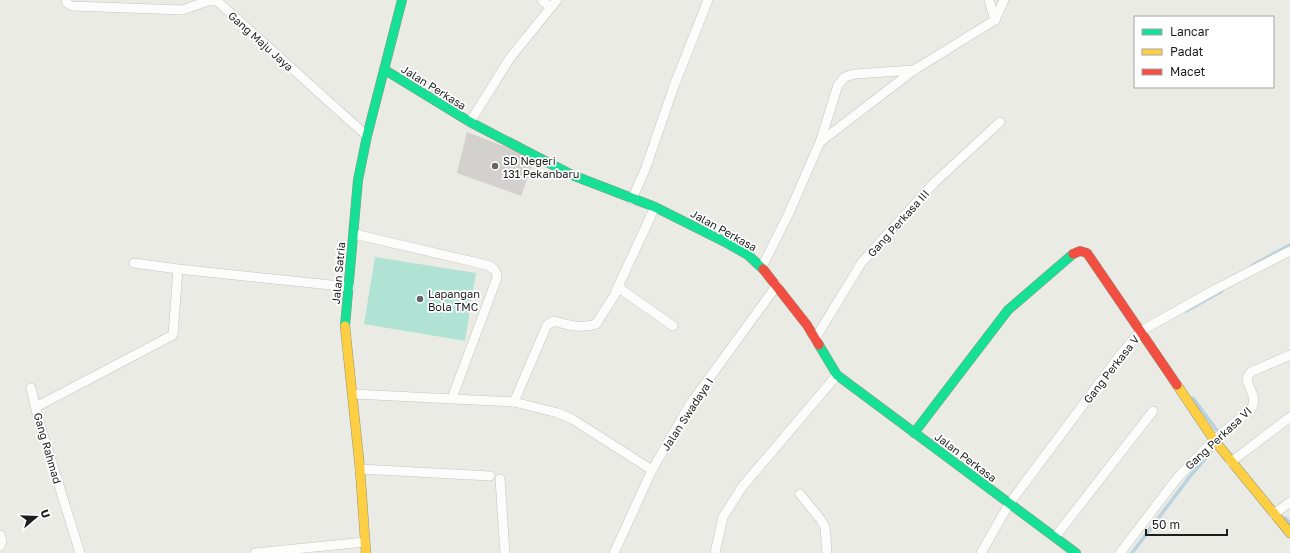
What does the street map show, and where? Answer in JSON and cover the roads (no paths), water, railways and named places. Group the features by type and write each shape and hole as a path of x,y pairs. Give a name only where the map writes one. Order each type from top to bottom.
{"street":[{"name":"Gang Maju Jaya","path":"66,0 72,6 182,10 208,1 217,0 367,136"},
{"name":"Jalan Satria","path":"366,553 360,469 346,330 358,180 367,136 402,0"},
{"path":"470,122 510,58 554,3 542,0"},
{"path":"632,199 645,170 674,86 708,0"},
{"path":"989,0 994,20"},
{"path":"820,142 914,70 994,20 1004,0"},
{"name":"Jalan Perkasa","path":"385,70 470,122 572,175 655,207 748,255 762,266 778,285 807,325 837,376 1076,553"},
{"path":"762,266 789,213 820,142 838,85 845,77 855,74 914,70"},
{"name":"Gang Perkasa III","path":"816,339 862,262 935,182 1000,122"},
{"path":"514,402 547,325 554,321 578,327 596,324 615,293 655,207"},
{"path":"354,234 487,265 494,268 497,272 497,278 452,398"},
{"path":"914,433 1008,310 1079,250 1087,253 1214,440 1290,533"},
{"name":"Gang Perkasa V","path":"981,553 1009,504 1121,354 1141,331 1216,289 1290,251"},
{"path":"134,262 178,269 350,287"},
{"path":"36,407 173,335 178,269"},
{"name":"Jalan Swadaya I","path":"614,553 652,470 689,406 778,285"},
{"path":"615,293 619,288 673,326"},
{"name":"Gang Perkasa VI","path":"1120,553 1178,477 1214,440 1251,409 1254,404 1254,398 1247,380 1248,375 1251,372 1290,355"},
{"path":"715,553 723,517 742,487 837,376"},
{"name":"Gang Rahmad","path":"31,388 38,418 80,553"},
{"path":"353,394 514,402 558,413 572,419 652,470"},
{"path":"1055,537 1153,411"},
{"path":"1231,462 1290,417"},
{"path":"360,469 490,476"},
{"path":"500,479 505,553"},
{"path":"800,494 825,527 827,553"},
{"path":"1274,514 1290,502"},
{"path":"0,535 2,541 0,546"},
{"path":"255,553 365,542"}],"waterway":[{"path":"1253,265 1290,245"},
{"path":"1186,311 1222,291"},
{"path":"1193,398 1218,432"},
{"path":"1132,553 1191,475 1211,452"},
{"path":"1285,518 1290,523"}],"place":[{"name":"SD Negeri 131 Pekanbaru","path":"495,166"},
{"name":"Lapangan Bola TMC","path":"420,299"}]}
